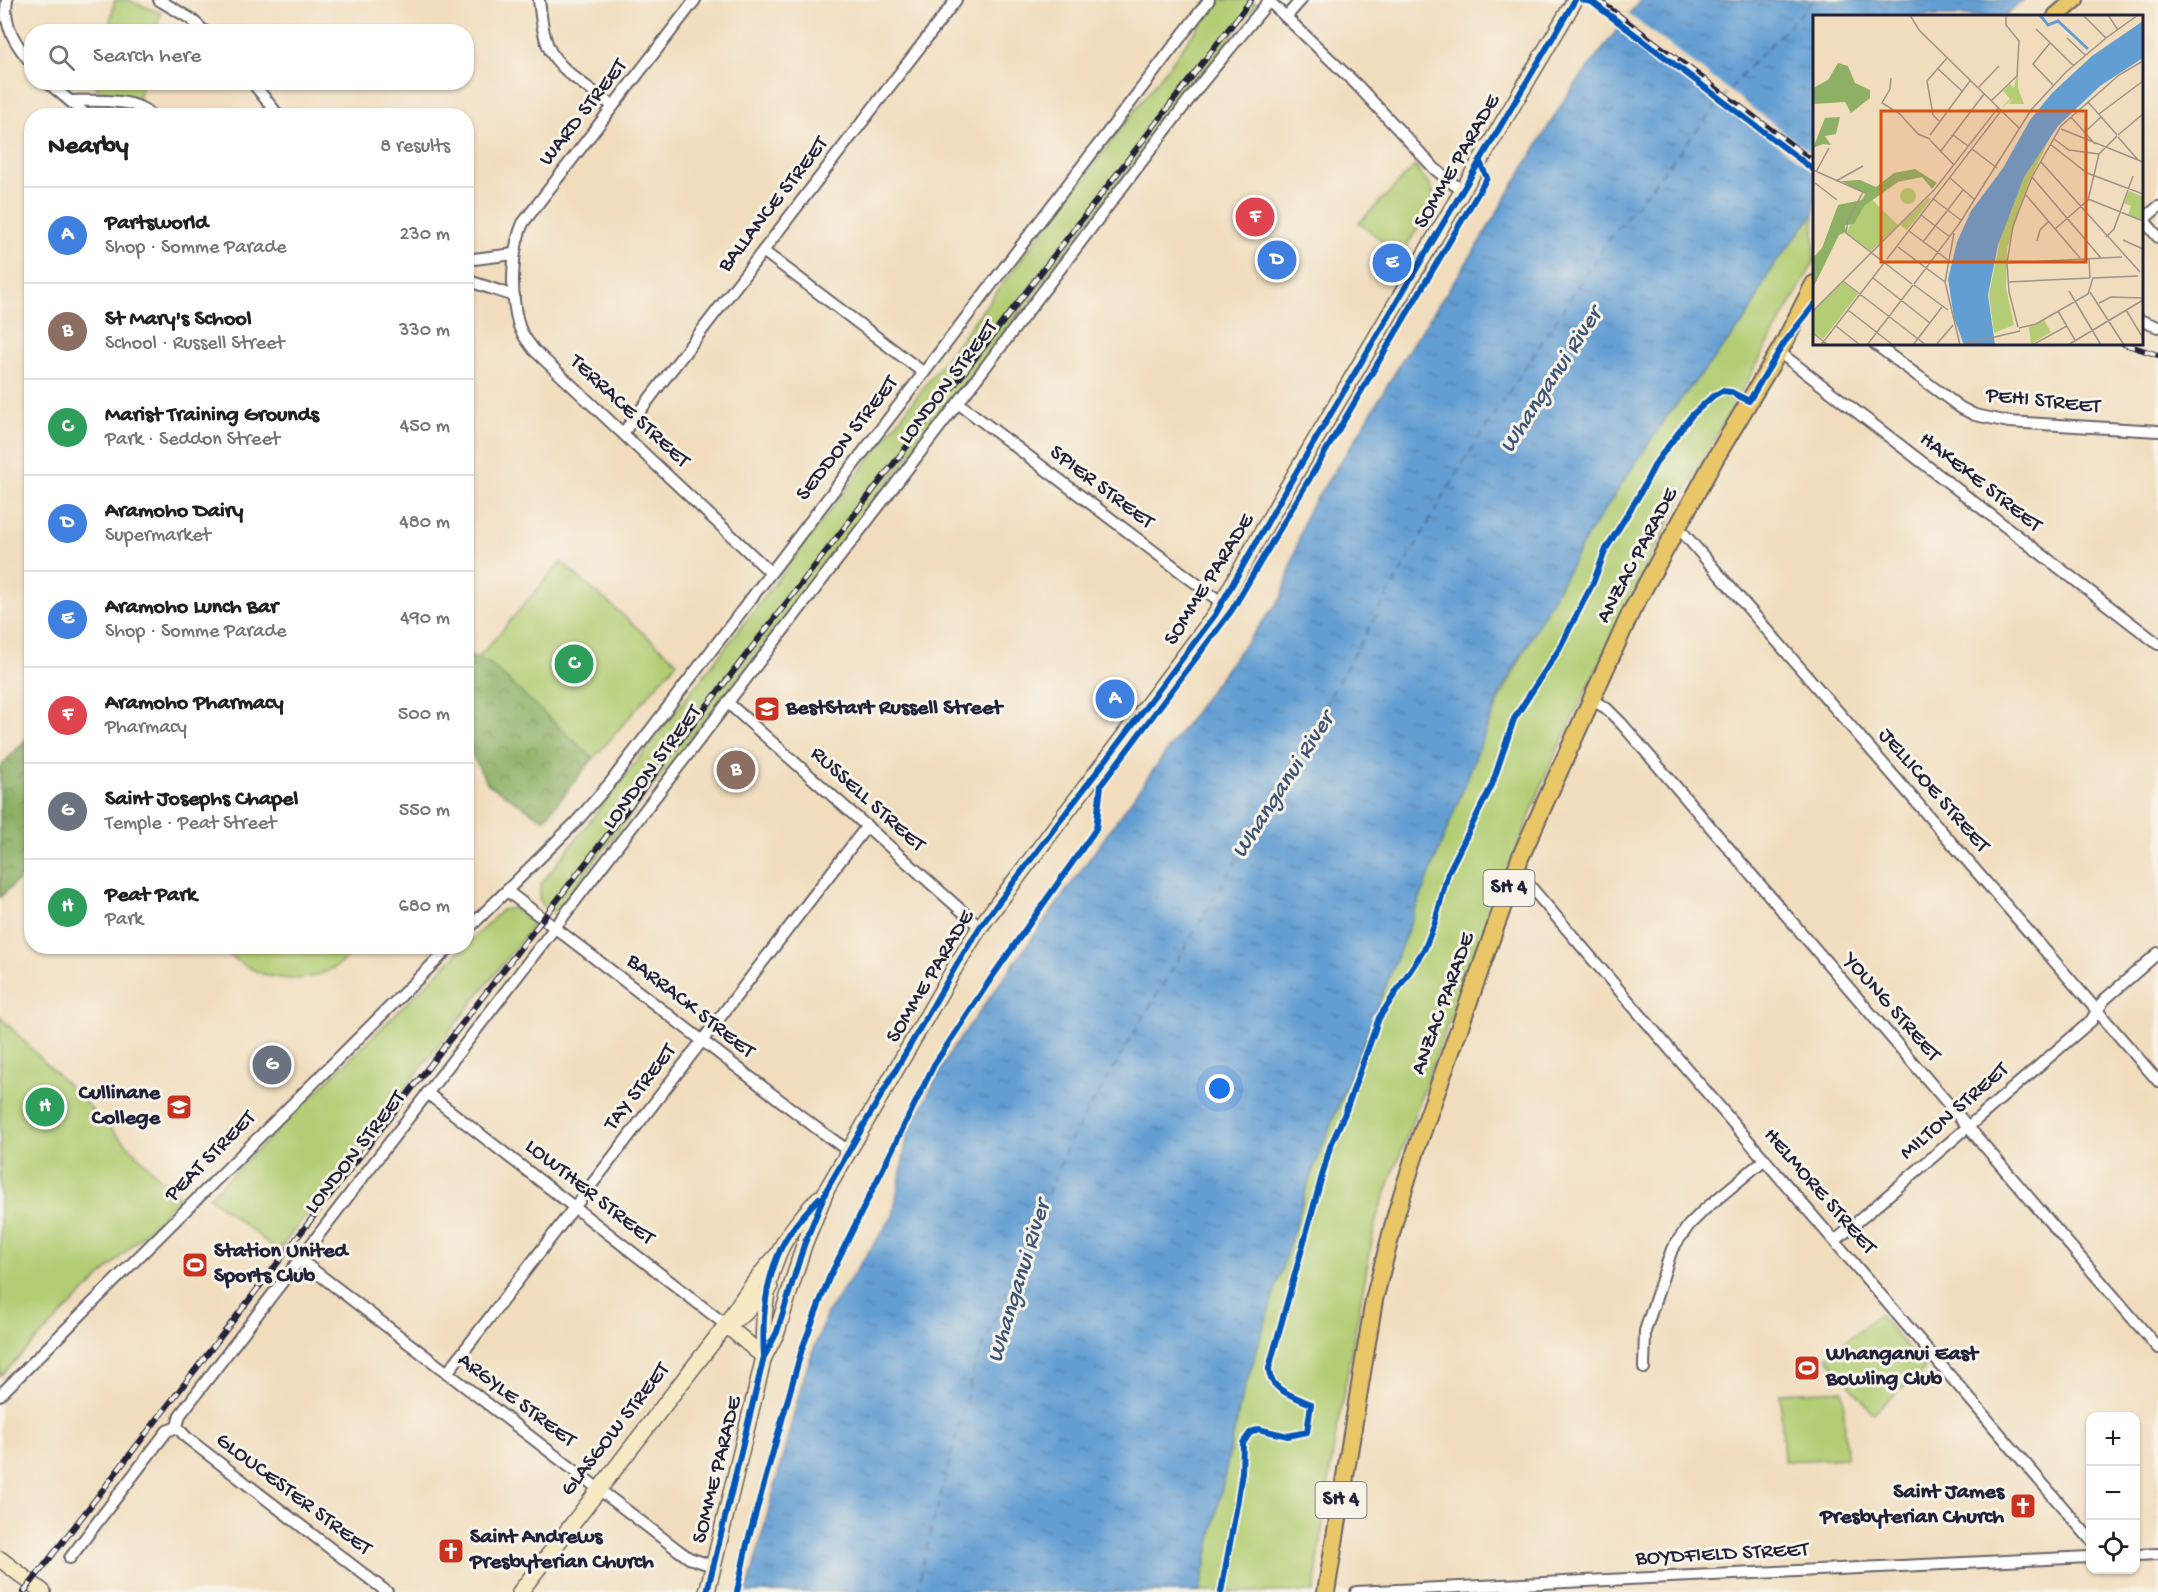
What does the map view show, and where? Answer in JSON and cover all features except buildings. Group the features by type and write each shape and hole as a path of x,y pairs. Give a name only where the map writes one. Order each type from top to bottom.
{"main road":[{"name":"SOMME PARADE","path":"706,1592 764,1357 777,1332 804,1245 827,1189 980,927 1205,629 1222,603 1575,0"},
{"path":"2057,15 2074,0"},
{"name":"ANZAC PARADE","path":"1326,1592 1374,1300 1418,1144 1513,875 1631,612 1716,457 1782,348 1813,288"},
{"name":"ANZAC PARADE","path":"1782,348 1813,308"},
{"name":"SOMME PARADE","path":"764,1357 762,1329 778,1254 808,1209 827,1189"},
{"name":"GLASGOW STREET","path":"726,1325 744,1314 769,1288 804,1245"},
{"name":"GLASGOW STREET","path":"520,1592 778,1254"},
{"path":"726,1325 764,1357"},
{"path":"0,1559 43,1592"}],"street":[{"path":"7,0 6,17 9,28 24,53"},
{"path":"159,0 197,24"},
{"path":"539,0 548,48 555,59 614,106"},
{"name":"WARD STREET","path":"514,254 517,237 523,223 695,0"},
{"name":"BALLANCE STREET","path":"623,433 956,0"},
{"name":"SEDDON STREET","path":"507,891 576,822 610,783 1209,0"},
{"path":"1269,0 1357,85 1416,150 1462,191"},
{"name":"LONDON STREET","path":"70,1558 167,1431 177,1427 180,1415 299,1259 728,703 1200,85 1269,0"},
{"path":"1286,17 1301,0"},
{"path":"57,90 78,108"},
{"path":"258,90 273,108"},
{"path":"70,101 109,100 142,108"},
{"path":"2143,218 2158,207"},
{"path":"2143,220 2158,237"},
{"path":"763,250 924,373"},
{"path":"474,259 514,254"},
{"name":"TERRACE STREET","path":"514,254 514,296 519,327 525,339 770,572"},
{"path":"474,283 514,296"},
{"path":"2143,321 2158,327"},
{"name":"PEHI STREET","path":"1876,345 1961,408 1975,415 2009,422 2158,431"},
{"name":"HAKEKE STREET","path":"1782,348 2158,644"},
{"name":"SPIER STREET","path":"958,403 1222,603"},
{"name":"JELLICOE STREET","path":"1678,527 2158,1081"},
{"name":"YOUNG STREET","path":"1590,699 1606,708 1622,723 2158,1348"},
{"name":"RUSSELL STREET","path":"728,703 980,927"},
{"name":"TAY STREET","path":"447,1373 867,826"},
{"name":"HELMORE STREET","path":"1513,875 1521,877 1529,885 2086,1533"},
{"path":"474,923 507,891"},
{"name":"BARRACK STREET","path":"507,891 850,1152"},
{"name":"MILTON STREET","path":"1835,1241 2091,1021 2104,1000 2158,953"},
{"name":"PEAT STREET","path":"0,1395 443,954"},
{"name":"LOWTHER STREET","path":"427,1094 726,1325"},
{"path":"1644,1368 1645,1331 1672,1249 1689,1225 1704,1210 1765,1159"},
{"name":"ARGYLE STREET","path":"299,1259 689,1558 712,1566"},
{"name":"GLOUCESTER STREET","path":"177,1427 187,1438 387,1592"},
{"path":"2140,1555 2158,1554"},
{"name":"BOYDFIELD STREET","path":"1356,1592 2086,1557"}],"green space":[{"path":"115,0 128,0 161,13 158,24 110,24"},
{"path":"1219,0 1251,0 1256,4 559,907 554,912 545,909 539,898 541,884 726,647"},
{"path":"100,90 141,90 138,99"},
{"path":"1415,166 1432,189 1435,201 1401,255 1359,223"},
{"path":"1813,211 1813,264 1672,515 1547,772 1448,1024 1376,1219 1333,1451 1314,1592 1189,1592 1194,1558 1237,1423 1267,1292 1412,894 1499,701 1601,502 1711,345"},
{"path":"561,562 677,662 588,765 474,669 474,663"},
{"path":"474,657 489,663 593,758 544,820 487,783 474,758"},
{"path":"24,741 24,875 0,897 0,767"},
{"path":"513,908 533,923 278,1251 209,1197 457,954 474,954 474,937 502,910"},
{"path":"230,954 350,954 343,962 326,972 290,979 254,970"},
{"path":"0,1017 180,1198 0,1376"},
{"path":"1879,1314 1925,1369 1873,1413 1827,1357"},
{"path":"1843,1390 1846,1458 1784,1461 1780,1393"}],"water":[{"name":"Whanganui River","path":"1640,0 2023,0 2007,15 1813,15 1813,215 1771,269 1747,318 1667,416 1588,535 1502,690 1309,1181 1239,1408 1200,1592 747,1592 804,1376 827,1313 893,1216 908,1133 949,1054 1228,666 1282,597 1306,514 1356,438 1409,349 1473,253 1566,97"}],"pier":[{"path":"1627,13 1813,154 1813,171 1618,25"}],"ferry route":[{"path":"918,1592 923,1562 974,1368 1069,1143 1232,868 1463,463 1606,243 1742,74 1814,0"}],"railway":[{"path":"24,1592 1251,0"},
{"path":"1598,0 1813,161"},
{"path":"2127,345 2158,355"}],"cycle path":[{"path":"707,1592 764,1357 777,1332 804,1245 827,1189 980,927 1215,615 1284,493 1575,0"},
{"path":"1582,0 1592,2 1813,169"},
{"path":"737,1592 747,1544 802,1349 829,1278 934,1065 992,977 1096,829 1101,785 1232,610 1487,178 1480,162"},
{"path":"1221,1592 1242,1472 1243,1443 1250,1433 1258,1429 1288,1436 1307,1432 1311,1404 1277,1387 1270,1376 1269,1368 1330,1147 1345,1113 1379,1018 1425,948 1435,922 1448,873 1492,785 1514,719 1558,651 1593,583 1606,549 1657,461 1692,415 1713,396 1722,391 1731,392 1749,401 1784,343 1813,306"},
{"path":"764,1357 765,1305 774,1267 781,1247 819,1198"}],"place":[{"name":"Aramoho Pharmacy","path":"1255,217"},
{"name":"Aramoho Dairy","path":"1277,260"},
{"name":"Aramoho Lunch Bar","path":"1392,263"},
{"name":"Marist Training Grounds","path":"574,664"},
{"name":"Partsworld","path":"1115,699"},
{"name":"BestStart Russell Street","path":"767,709"},
{"name":"St Mary's School","path":"736,770"},
{"name":"Saint Josephs Chapel","path":"272,1065"},
{"name":"Peat Park","path":"45,1107"},
{"name":"Cullinane College","path":"179,1107"},
{"name":"Station United Sports Club","path":"195,1265"},
{"name":"Whanganui East Bowling Club","path":"1807,1368"},
{"name":"Saint James Presbyterian Church","path":"2023,1506"},
{"name":"Saint Andrews Presbyterian Church","path":"451,1551"}]}
